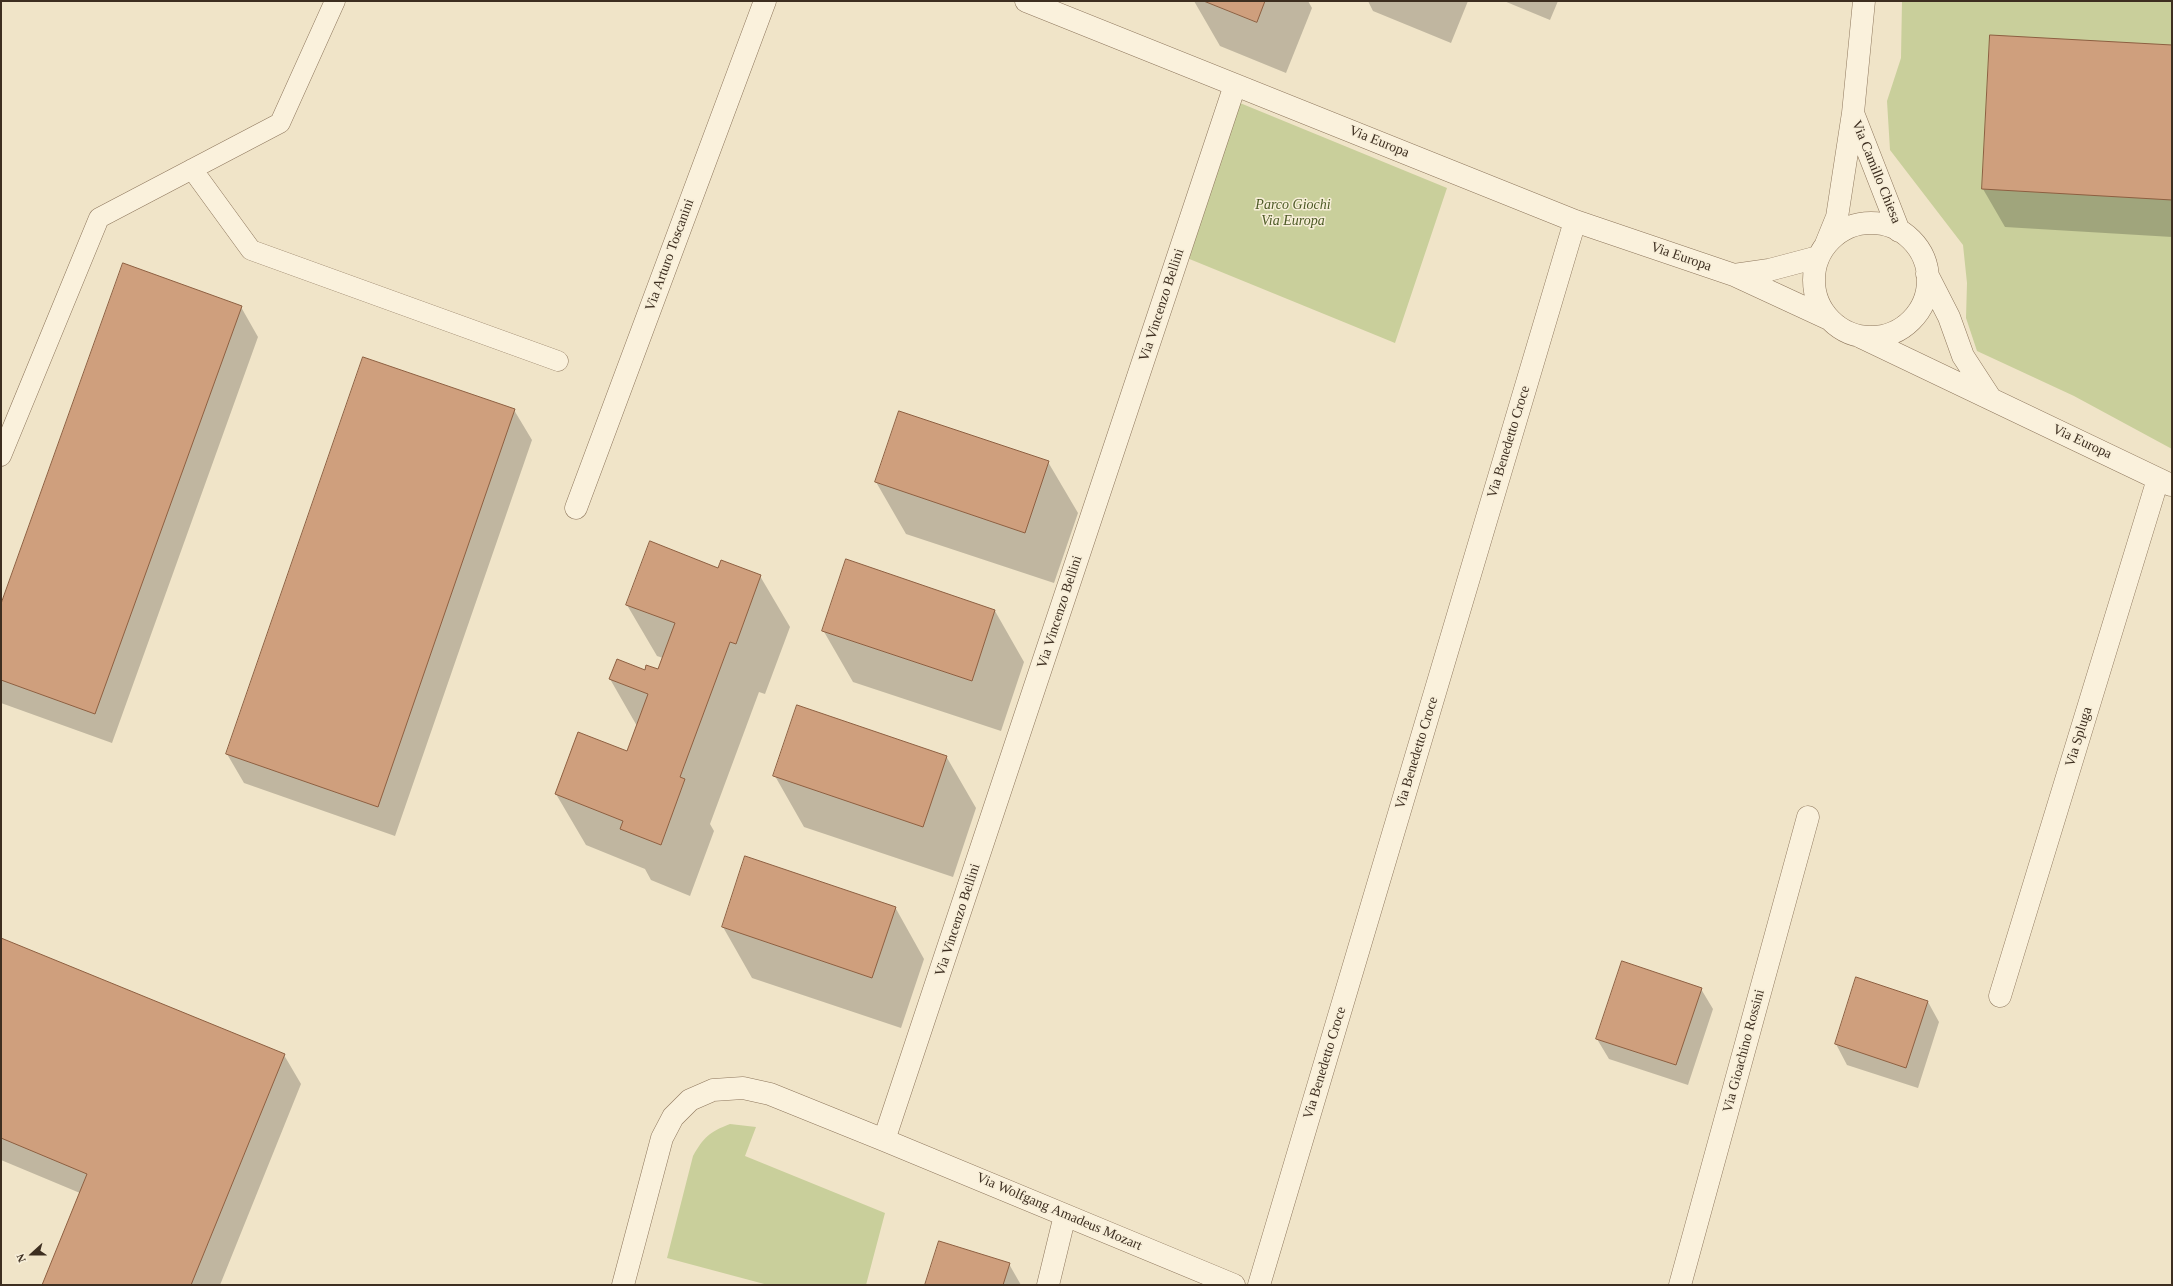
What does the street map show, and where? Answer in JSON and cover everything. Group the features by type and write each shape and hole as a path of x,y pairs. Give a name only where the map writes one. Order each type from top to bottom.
{"street":[{"name":"Via Arturo Toscanini","path":"576,508 765,1"},
{"name":"Via Europa","path":"1026,1 1575,221 1734,275 1829,319"},
{"name":"Via Camillo Chiesa","path":"1822,251 1837,217 1853,113 1864,1"},
{"name":"Via Vincenzo Bellini","path":"884,1140 1235,85"},
{"name":"Via Camillo Chiesa","path":"1853,113 1899,231"},
{"name":"Via Benedetto Croce","path":"1259,1285 1575,221"},
{"path":"1928,274 1927,292 1921,309 1910,322 1895,333 1877,337 1860,336 1843,330 1829,319 1819,304 1814,287 1814,272 1822,251 1838,234 1851,227 1866,224 1883,225 1899,231 1914,242 1923,257 1928,274 1949,317 1963,356 1991,399"},
{"name":"Via Europa","path":"1734,275 1769,270 1822,251"},
{"name":"Via Europa","path":"1860,336 2165,482"},
{"name":"Via Spluga","path":"2000,996 2165,482"},
{"name":"Via Gioachino Rossini","path":"1680,1285 1808,817"},
{"name":"Via Wolfgang Amadeus Mozart","path":"623,1285 662,1138 673,1117 690,1100 714,1090 743,1088 770,1094 1234,1285"},
{"path":"1048,1285 1065,1215"}],"lane":[{"path":"1,456 99,218 280,124 335,1"},
{"path":"192,169 251,250 558,361"}],"green space":[{"path":"1902,1 2172,1 2172,449 2074,396 1977,351 1966,318 1967,283 1963,245 1890,150 1887,101 1901,58"},
{"name":"Parco Giochi Via Europa","path":"1240,103 1447,188 1395,343 1187,258"},
{"path":"730,1124 756,1127 745,1156 885,1213 866,1285 768,1285 667,1258 693,1156 700,1144 708,1136"}],"building":[{"path":"1204,1 1265,1 1257,22"},
{"path":"1990,35 2172,45 2172,200 1982,189"},
{"path":"123,263 242,306 95,714 1,680 1,604"},
{"path":"363,357 515,409 378,807 226,754"},
{"path":"899,411 1049,461 1025,533 875,482"},
{"path":"650,541 718,568 721,560 761,575 736,644 730,642 680,777 685,779 661,845 620,829 623,821 555,794 578,732 627,751 648,694 609,679 617,659 645,670 646,665 658,669 675,623 626,605"},
{"path":"846,559 995,610 972,681 822,631"},
{"path":"797,705 947,756 923,827 773,776"},
{"path":"745,856 896,907 872,978 722,927"},
{"path":"1,938 285,1054 191,1285 42,1285 87,1174 1,1138"},
{"path":"1622,961 1702,988 1676,1065 1596,1039"},
{"path":"1856,977 1928,1001 1906,1068 1835,1044"},
{"path":"939,1241 1010,1263 1003,1285 925,1285"}]}
